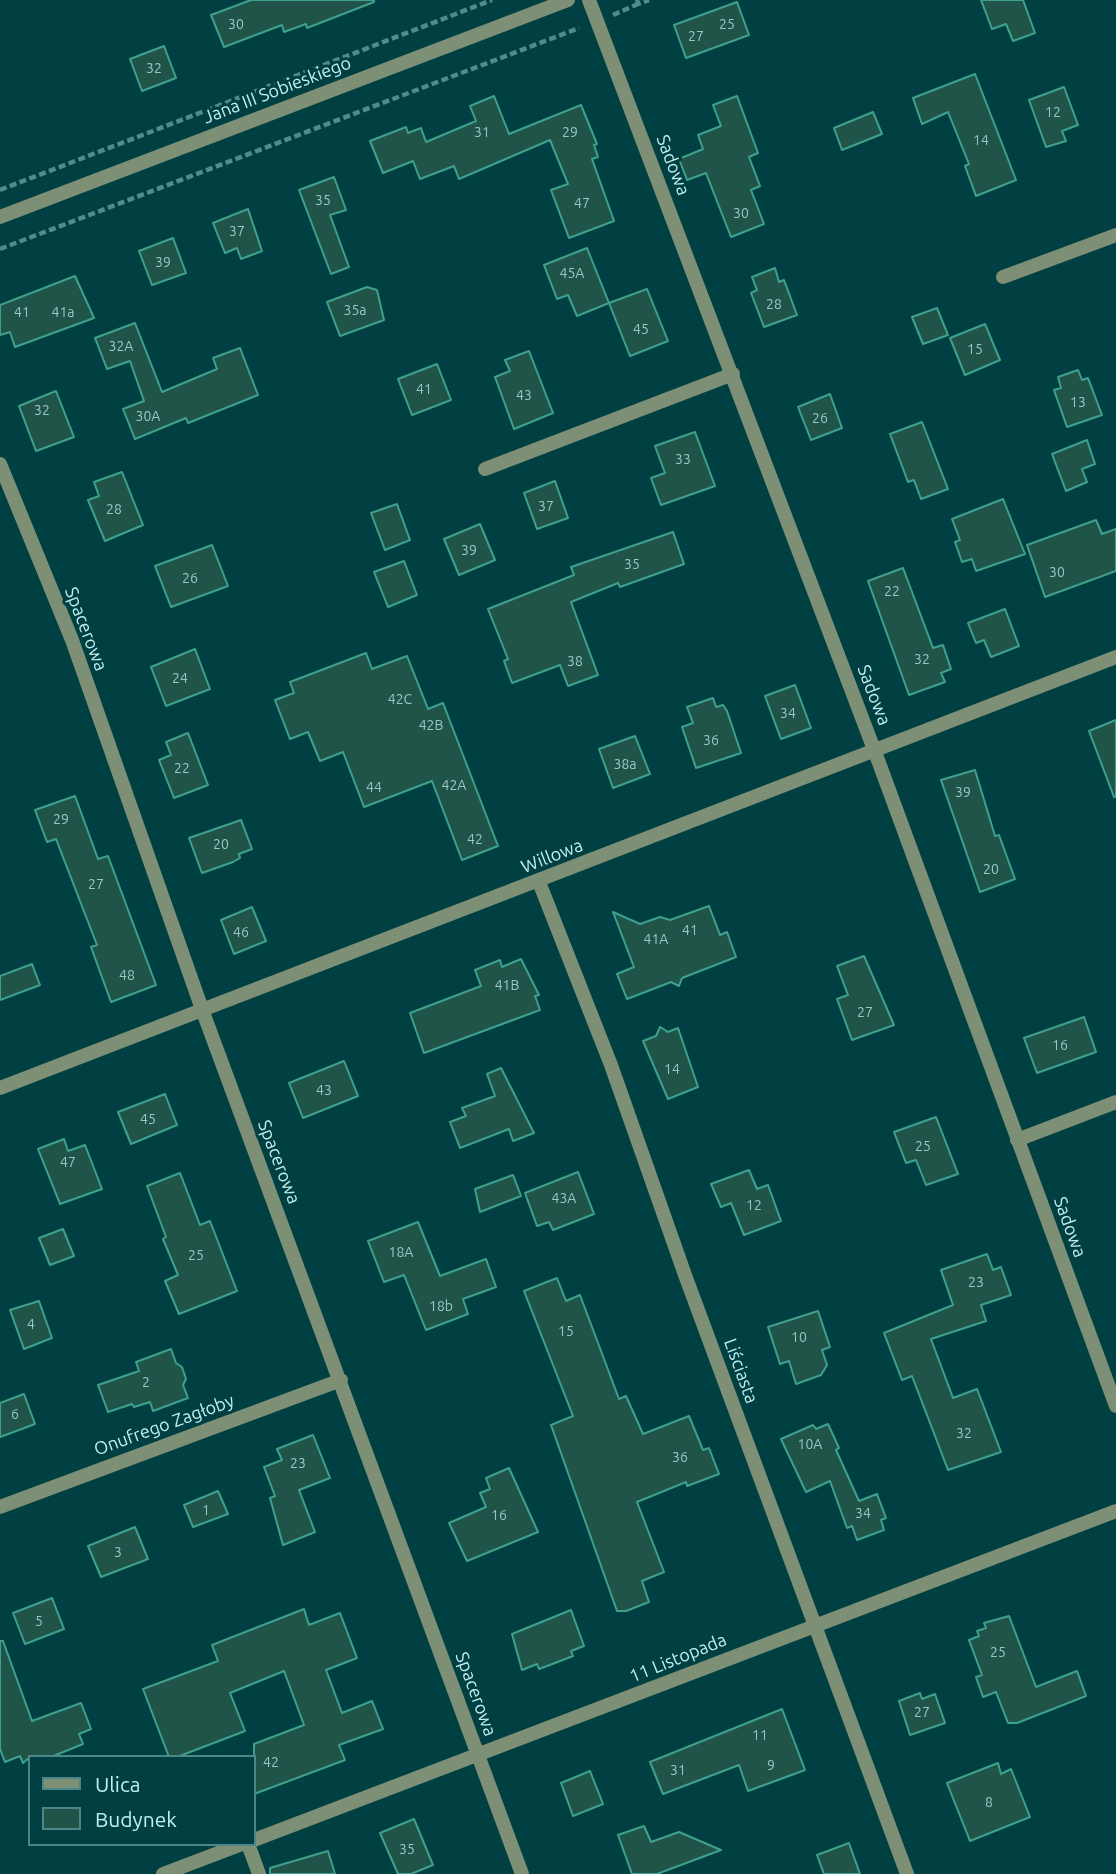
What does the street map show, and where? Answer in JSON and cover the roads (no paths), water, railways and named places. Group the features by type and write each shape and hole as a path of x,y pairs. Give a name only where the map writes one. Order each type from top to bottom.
{"street":[{"name":"Jana III Sobieskiego","path":"0,217 568,0"},
{"name":"Sadowa","path":"589,0 875,752 1116,1406"},
{"path":"1003,277 1116,235"},
{"path":"485,469 733,374"},
{"name":"Spacerowa","path":"0,464 72,640 203,1012 522,1874"},
{"name":"Willowa","path":"0,1088 203,1012 1116,657"},
{"name":"Liściasta","path":"539,881 648,1162 685,1275 907,1874"},
{"path":"1017,1140 1116,1102"},
{"name":"Onufrego Zagłoby","path":"0,1507 341,1380"},
{"name":"11 Listopada","path":"256,1839 1116,1511"},
{"path":"163,1874 237,1846"},
{"path":"249,1846 259,1874"}]}
